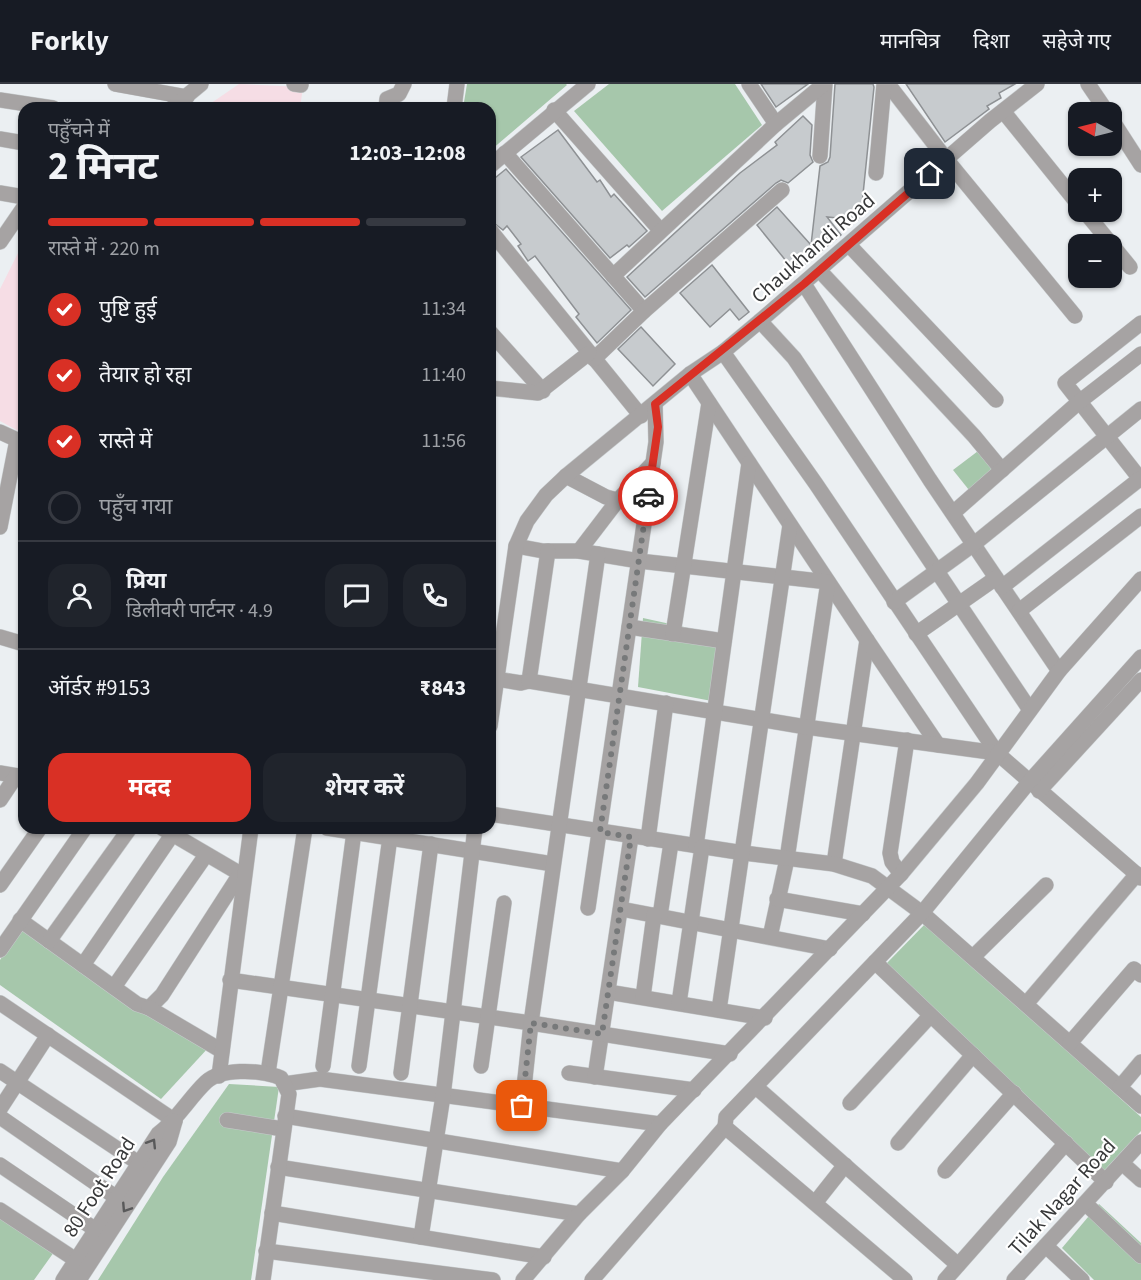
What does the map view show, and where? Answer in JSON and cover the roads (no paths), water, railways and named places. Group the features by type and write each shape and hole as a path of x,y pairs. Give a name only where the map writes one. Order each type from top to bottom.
{"street":[{"path":"115,84 187,97"},
{"path":"180,102 201,84"},
{"path":"387,102 387,99 399,94 404,84"},
{"path":"455,102 457,84"},
{"path":"496,161 554,110 572,89 588,84"},
{"path":"748,84 776,124"},
{"path":"886,84 1075,316"},
{"path":"876,173 886,84"},
{"name":"Chaukhandi Road","path":"496,667 516,546 527,521 546,495 690,374 723,352 820,271 946,159 1036,84"},
{"path":"1088,84 1100,102"},
{"path":"613,276 817,86"},
{"path":"817,86 820,156"},
{"path":"0,100 18,103"},
{"path":"554,110 660,230"},
{"path":"1003,111 1068,192"},
{"path":"1122,136 1141,165"},
{"path":"0,139 18,142"},
{"path":"505,153 644,311"},
{"path":"496,389 530,394 543,391 591,356 782,190"},
{"path":"0,193 18,196"},
{"path":"0,242 18,216"},
{"path":"1093,222 1130,267"},
{"path":"496,237 641,416"},
{"path":"849,245 996,400"},
{"path":"820,271 974,436 1002,470"},
{"path":"804,284 1059,671"},
{"path":"760,321 794,358 1030,710"},
{"path":"916,634 959,604 999,583 1141,479 1066,385 1067,379 1141,324"},
{"path":"496,339 543,391"},
{"path":"723,352 816,484 997,753 1139,876 1026,1004"},
{"path":"953,513 1079,402 1141,354"},
{"path":"690,374 938,745"},
{"path":"673,634 709,403"},
{"path":"588,908 658,427 655,404"},
{"path":"894,602 974,544 1141,409"},
{"path":"0,432 18,440"},
{"path":"0,527 18,450"},
{"path":"579,551 618,500 653,463"},
{"path":"679,1004 724,641 749,463"},
{"path":"566,476 606,497 646,508"},
{"path":"1019,611 1141,516"},
{"path":"719,1010 744,853 790,525"},
{"path":"516,546 548,551 579,551 639,561 828,582"},
{"path":"529,681 548,551"},
{"path":"522,1106 558,826 598,554"},
{"path":"523,1280 579,1214 622,1171 660,1124 888,889 977,783 1059,671 1141,579"},
{"path":"770,937 787,859 828,582"},
{"path":"629,627 724,641"},
{"path":"0,637 18,642"},
{"path":"834,864 867,640"},
{"path":"592,1280 724,1127 726,1116 922,913 1034,787 1141,657"},
{"path":"496,679 525,684 529,681 578,688 806,727 997,753"},
{"path":"1034,787 1140,683"},
{"path":"648,839 666,703"},
{"path":"901,874 892,862 890,841 907,740"},
{"path":"0,773 18,776"},
{"path":"0,800 18,778"},
{"path":"496,815 670,843 834,864 872,876 922,913 1141,1106"},
{"path":"0,885 36,834"},
{"path":"0,950 81,834"},
{"path":"49,941 126,834"},
{"path":"83,965 165,834"},
{"path":"172,834 242,875"},
{"path":"214,1078 222,1051 242,875 250,834"},
{"path":"268,1073 304,834"},
{"path":"323,1066 354,834"},
{"path":"368,834 553,864"},
{"path":"421,1237 443,1096 474,834"},
{"path":"359,1066 390,837"},
{"path":"595,1077 631,837"},
{"path":"643,997 670,843"},
{"path":"401,1073 431,844"},
{"path":"114,987 206,855"},
{"path":"149,1008 162,995 242,875"},
{"path":"973,957 1046,885"},
{"path":"777,899 863,914"},
{"path":"481,1066 504,903"},
{"path":"621,909 830,950"},
{"path":"21,920 143,1008 149,1008 222,1051"},
{"path":"875,962 1107,1182"},
{"path":"1070,1044 1134,969 1141,975"},
{"path":"230,980 730,1054"},
{"path":"608,992 765,1018"},
{"path":"0,1004 175,1121"},
{"path":"850,1103 930,1016"},
{"path":"0,1109 48,1035"},
{"path":"898,1143 973,1055"},
{"path":"1120,1087 1141,1062"},
{"path":"0,1071 140,1164"},
{"path":"214,1078 236,1072 268,1073 281,1078 289,1094 263,1280"},
{"path":"569,1074 694,1090"},
{"name":"80 Foot Road","path":"63,1280 158,1134 175,1121 214,1078"},
{"path":"284,1084 320,1079 660,1124"},
{"path":"756,1087 958,1265"},
{"path":"945,1171 1014,1093"},
{"path":"0,1117 117,1198"},
{"path":"227,1120 284,1122 436,1142 622,1171"},
{"name":"80 Foot Road","path":"79,1280 168,1142 175,1121"},
{"path":"724,1127 905,1280"},
{"name":"Tilak Nagar Road","path":"1014,1280 1107,1182 1141,1142"},
{"path":"945,1280 1066,1143"},
{"path":"1122,1163 1141,1180"},
{"path":"0,1165 96,1230"},
{"path":"814,1203 845,1165"},
{"path":"278,1167 579,1214"},
{"path":"1086,1204 1141,1256"},
{"path":"0,1210 76,1260"},
{"path":"272,1214 543,1257"},
{"path":"1046,1246 1082,1280"},
{"path":"266,1251 493,1280"}]}
